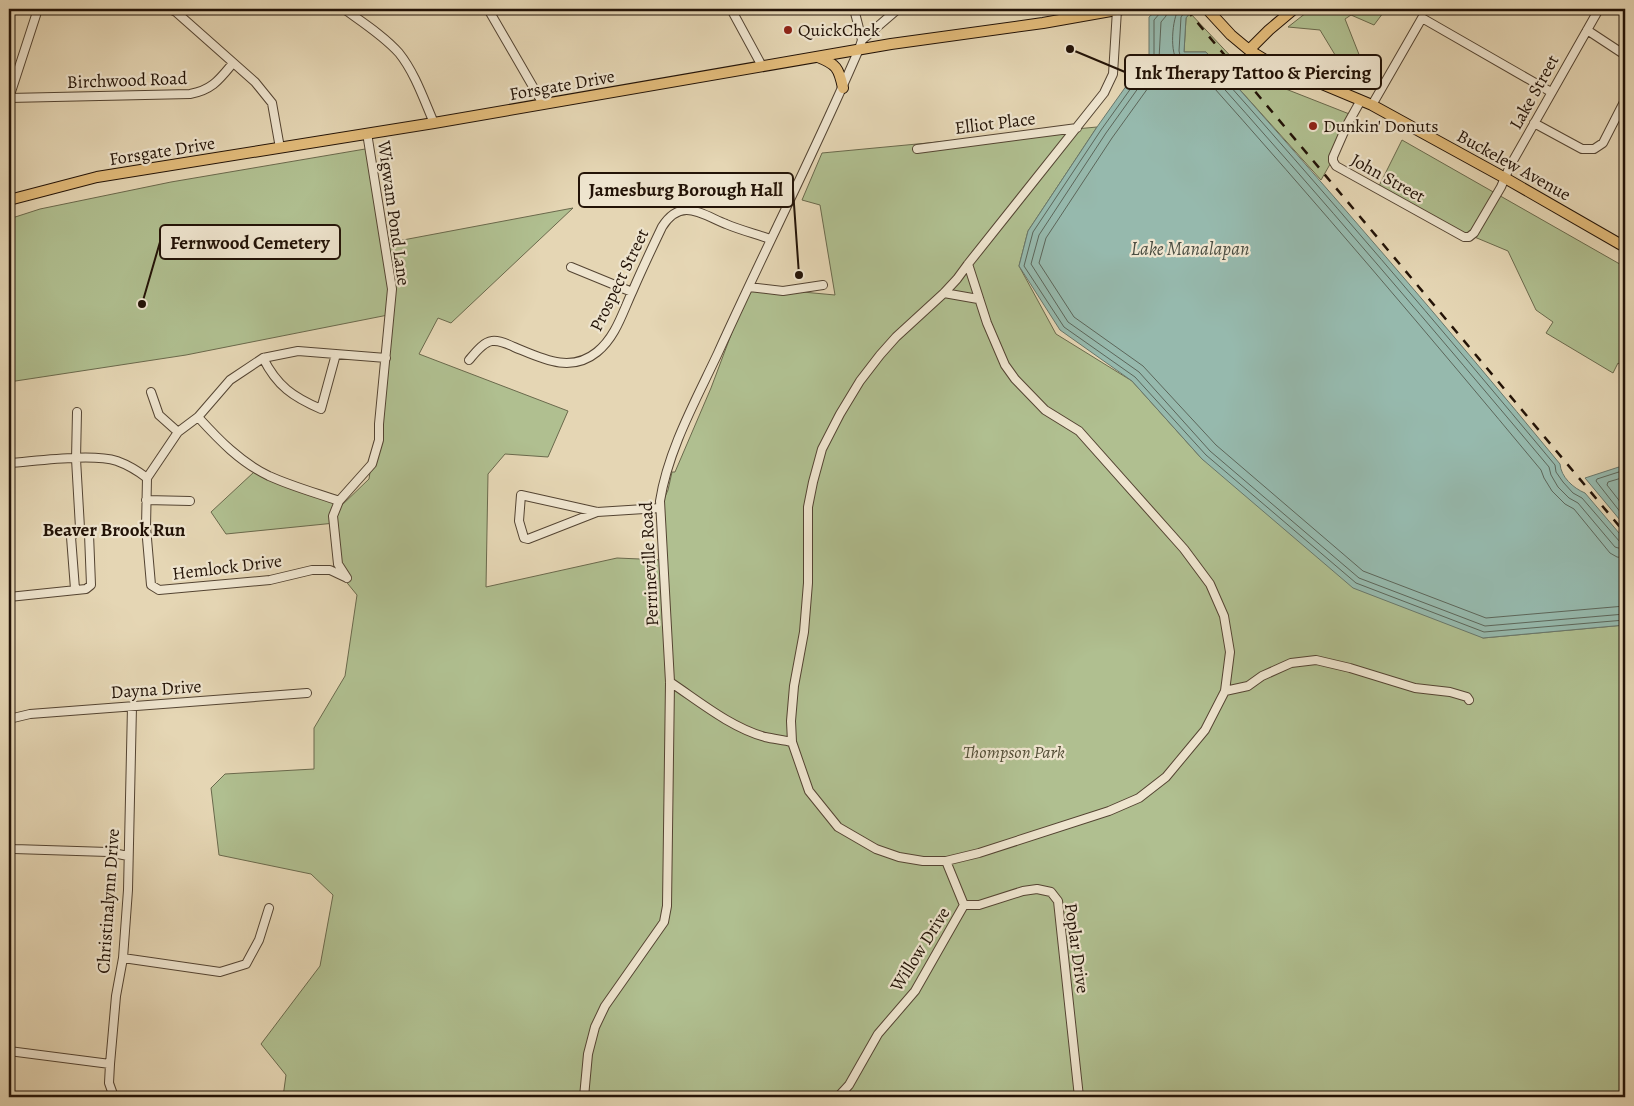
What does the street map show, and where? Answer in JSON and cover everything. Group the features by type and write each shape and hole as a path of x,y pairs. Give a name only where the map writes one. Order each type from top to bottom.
{"main road":[{"name":"Buckelew Avenue","path":"1207,9 1231,35 1249,50 1267,61 1372,104 1625,247"},
{"path":"1249,50 1294,9"},
{"name":"Forsgate Drive","path":"9,200 97,178 434,123 817,57 861,44 1043,23 1119,10"},
{"path":"817,57 832,62 837,68 843,88"}],"street":[{"path":"9,98 38,9"},
{"path":"344,9 368,26 398,53 412,73 434,123"},
{"path":"488,9 543,104"},
{"path":"731,9 762,66"},
{"path":"854,9 861,44"},
{"path":"861,44 898,9"},
{"name":"Lake Street","path":"1464,237 1469,237 1474,233 1599,9"},
{"path":"175,10 255,82 272,103 280,148"},
{"path":"968,264 978,299 1004,365 1045,410 1079,431 1184,549 1210,584 1224,616 1230,652 1225,691 1205,730 1166,777 1139,798 1109,811 979,853 946,860 923,861 899,857 876,849 838,827 808,791 792,742 794,686 804,632 808,583 808,507 813,482 822,450 840,414 860,381 896,337 957,280 968,264 1104,94 1113,74 1119,10"},
{"path":"1372,104 1422,18 1552,92"},
{"path":"1587,30 1625,55"},
{"name":"Perrineville Road","path":"584,1097 588,1054 595,1027 604,1006 664,922 668,886 670,682 660,508 663,483 671,457 770,240 824,130 861,44"},
{"name":"Birchwood Road","path":"9,98 190,94 204,91 218,81 233,63"},
{"name":"John Street","path":"1361,100 1347,125 1333,157 1336,166 1464,237"},
{"path":"1534,123 1582,149 1594,149 1603,143 1625,100"},
{"name":"Elliot Place","path":"917,148 1076,128"},
{"name":"Wigwam Pond Lane","path":"339,501 372,464 379,440 392,289 368,133"},
{"name":"Prospect Street","path":"469,360 481,347 492,341 502,342 551,362 563,364 577,363 598,352 614,332 662,227 668,218 679,211 692,210 770,240"},
{"path":"571,267 632,292"},
{"path":"749,287 782,291 823,285"},
{"path":"944,293 978,299"},
{"name":"Hemlock Drive","path":"339,501 333,516 337,557 338,564 347,578 330,570 312,570 270,580 159,590 151,585 146,527 148,478 178,432 198,417 230,380 264,358 298,351 386,358"},
{"path":"264,358 270,372 283,388 299,400 321,409 336,354"},
{"path":"151,392 159,415 178,432"},
{"path":"75,589 71,537 80,528 76,459 77,412"},
{"path":"198,417 223,444 246,462 270,476 339,501"},
{"path":"9,463 89,458 115,461 132,468 148,478"},
{"path":"597,512 528,538 524,538 519,521 521,496 597,512 660,508"},
{"path":"146,500 190,501"},
{"path":"9,597 86,588 91,585 89,534 80,528"},
{"path":"1225,691 1248,686 1262,676 1292,663 1316,660 1337,664 1415,688 1467,696 1469,700"},
{"path":"670,682 721,716 746,730 765,737 792,742"},
{"name":"Dayna Drive","path":"9,719 30,714 307,693"},
{"name":"Christinalynn Drive","path":"114,1097 109,1083 116,996 123,958 128,890 132,706"},
{"path":"9,847 14,849 108,852 128,856"},
{"name":"Willow Drive","path":"838,1097 850,1085 878,1034 915,991 964,905 946,860"},
{"name":"Poplar Drive","path":"964,905 979,905 1023,890 1037,889 1051,892 1058,900 1079,1097"},
{"path":"123,958 220,972 246,964 259,940 269,908"},
{"path":"9,1051 110,1064"}],"green space":[{"path":"1311,9 1386,9 1374,25 1351,15 1345,19 1362,62 1346,73 1320,30 1288,27"},
{"path":"1190,13 1238,64 1273,84 1357,117 1321,180 1206,52 1184,52 1186,18"},
{"name":"Thompson Park","path":"1097,127 1028,231 1019,266 1056,334 1132,381 1202,459 1483,638 1625,625 1625,1097 283,1097 286,1075 261,1044 320,966 333,895 311,874 219,855 211,788 225,774 314,769 314,728 345,676 357,595 339,573 335,523 226,534 211,512 254,472 341,506 369,479 393,314 186,355 9,382 9,219 40,209 171,182 371,148 387,243 573,208 451,323 438,318 419,354 568,411 548,457 505,454 488,474 486,587 617,558 663,560 660,508 668,490 672,472 675,472 711,388 749,287 835,295 820,205 802,200 822,153"},
{"path":"1402,140 1625,267 1625,368 1618,363 1613,373 1546,333 1553,322 1536,310 1508,251 1429,218 1377,190"}],"water":[{"name":"Lake Manalapan","path":"1158,9 1193,9 1186,18 1184,52 1206,52 1341,205 1473,360 1560,464 1568,482 1585,493 1625,540 1625,625 1483,638 1353,588 1202,459 1132,381 1060,330 1019,266 1028,231 1097,127 1149,54 1149,17"},
{"path":"1625,465 1625,526 1585,478"}],"railway":[{"path":"1186,9 1625,533"}],"place":[{"name":"QuickChek","path":"788,30"},
{"name":"Ink Therapy Tattoo & Piercing","path":"1070,49"},
{"name":"Dunkin' Donuts","path":"1313,126"},
{"name":"Jamesburg Borough Hall","path":"799,275"},
{"name":"Fernwood Cemetery","path":"142,304"}],"district":[{"name":"Beaver Brook Run","path":"114,529"}]}
